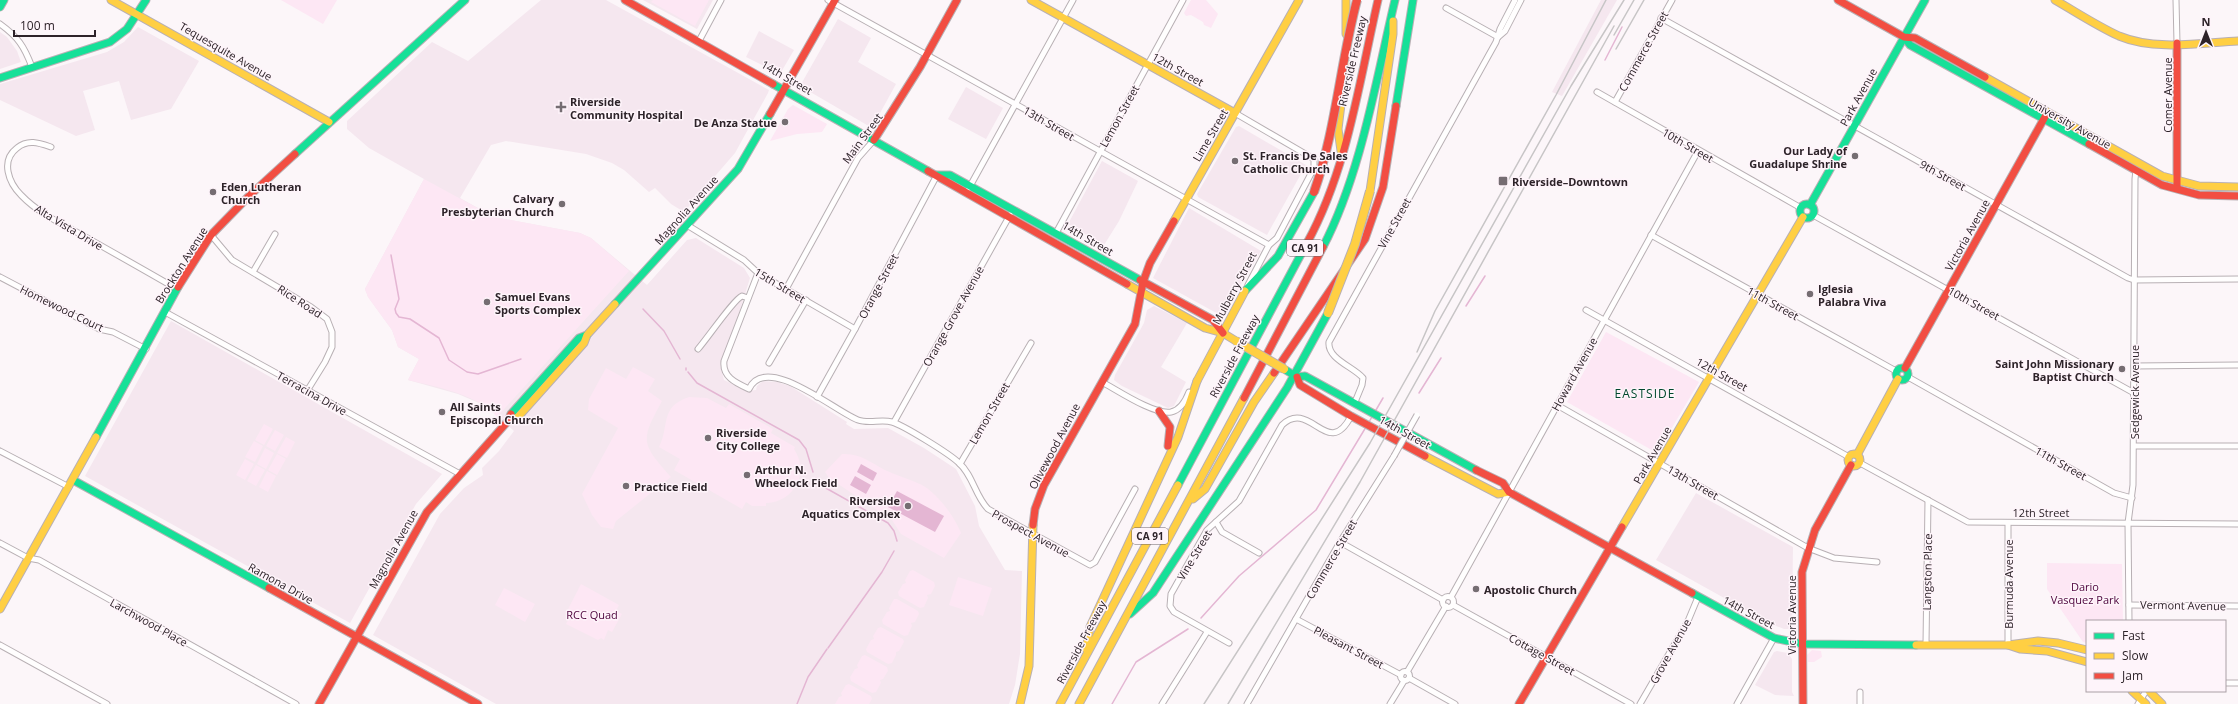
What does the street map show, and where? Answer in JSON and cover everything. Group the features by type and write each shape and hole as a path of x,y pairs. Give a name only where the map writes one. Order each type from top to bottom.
{"main road":[{"path":"0,7 4,0"},
{"name":"Tequesquite Avenue","path":"111,0 329,122"},
{"path":"0,78 110,42 123,34 138,14 146,0"},
{"name":"Brockton Avenue","path":"0,609 146,349 177,288 211,235 248,197 329,122 465,0"},
{"name":"14th Street","path":"625,0 699,40 937,175 950,175 968,189 1011,214 1056,232 1213,320 1223,333"},
{"name":"Main Street","path":"874,140 893,113 957,0"},
{"name":"12th Street","path":"1031,0 1235,113"},
{"name":"Lime Street","path":"1143,282 1150,263 1299,0"},
{"path":"1342,159 1338,129 1345,79 1346,0"},
{"path":"1246,292 1278,256 1314,192 1325,164 1349,31 1357,0"},
{"name":"Riverside Freeway","path":"1060,704 1315,230 1331,194 1342,159 1378,0"},
{"path":"1190,501 1205,489 1254,402 1354,257 1364,239 1385,178 1409,15 1413,0"},
{"name":"University Avenue","path":"1838,0 1904,37 1910,45 2136,172 2176,191 2199,195 2238,196"},
{"name":"Park Avenue","path":"1810,205 1925,0"},
{"path":"2055,0 2120,36 2131,40 2150,44 2238,41"},
{"name":"Magnolia Avenue","path":"319,704 427,512 508,421 518,417 584,343 587,335 744,161 785,89 832,1"},
{"path":"1123,621 1152,593 1295,376 1328,314 1355,244 1370,191 1393,34 1394,4"},
{"name":"CA 91","path":"1079,704 1123,621 1190,501 1332,229 1355,166 1394,4"},
{"name":"University Avenue","path":"1904,37 1915,38 2139,163 2177,182 2202,187 2238,187"},
{"name":"Comer Avenue","path":"2176,191 2177,43"},
{"name":"Victoria Avenue","path":"1905,368 2048,112"},
{"path":"1805,205 1810,205 1814,210 1813,215 1810,217 1803,217 1801,208 1805,205"},
{"name":"14th Street","path":"1011,214 1024,225 1205,328 1223,333 1284,369 1295,376 1300,385 1351,416 1498,494 1509,492"},
{"name":"Park Avenue","path":"1519,704 1759,295 1803,217"},
{"path":"1024,225 1035,227 1053,236 1056,232"},
{"name":"Olivewood Avenue","path":"1020,704 1027,681 1029,661 1032,533 1035,509 1044,485 1135,324 1143,282"},
{"name":"Mulberry Street","path":"1197,381 1246,292"},
{"path":"1900,368 1905,368 1908,373 1908,377 1902,381 1897,375 1900,368"},
{"name":"Victoria Avenue","path":"1803,704 1802,572 1808,548 1897,375"},
{"name":"14th Street","path":"1295,376 1305,376 1355,402 1465,465 1503,483 1509,492 1774,638 1802,644 2008,645 2018,642 2056,643 2086,650"},
{"path":"1084,658 1090,627 1163,470 1183,423 1197,381"},
{"path":"1159,411 1170,422 1172,432 1162,462 1163,470"},
{"name":"Ramona Drive","path":"73,480 478,704"},
{"name":"14th Street","path":"2008,645 2020,649 2047,652 2086,662"},
{"path":"2133,692 2141,702"},
{"path":"2151,692 2162,704"}],"street":[{"path":"699,40 721,0"},
{"path":"968,189 1014,103 1073,0"},
{"name":"Lemon Street","path":"1056,232 1183,0"},
{"name":"Vine Street","path":"1355,402 1362,385 1363,378 1334,356 1329,349 1329,342 1498,37 1500,29 1515,0"},
{"name":"Vine Street","path":"1498,37 1505,31 1521,0"},
{"name":"Commerce Street","path":"1615,102 1672,0"},
{"name":"Comer Avenue","path":"2176,0 2177,43"},
{"name":"13th Street","path":"832,1 1099,152 1269,245"},
{"path":"1446,8 1498,37"},
{"name":"9th Street","path":"1661,18 1996,205 2134,280 2238,279"},
{"path":"0,24 17,36 32,67"},
{"name":"10th Street","path":"1597,92 1698,151 1801,208"},
{"name":"12th Street","path":"1235,113 1314,159"},
{"name":"Main Street","path":"786,289 858,158 874,140"},
{"name":"Alta Vista Drive","path":"51,147 36,142 25,143 15,149 11,155 7,170 9,177 22,196 50,217 177,288"},
{"name":"Howard Avenue","path":"1451,598 1698,151"},
{"name":"Mulberry Street","path":"1246,292 1249,281 1269,245 1277,238 1314,168 1314,159"},
{"name":"Sedgewick Avenue","path":"2129,620 2128,523 2132,498 2134,446 2134,280 2136,172 2139,163"},
{"name":"Orange Street","path":"817,397 937,175"},
{"name":"Orange Grove Avenue","path":"894,422 1011,214"},
{"name":"10th Street","path":"1813,215 2134,393"},
{"name":"15th Street","path":"687,225 744,260 758,273 855,329"},
{"path":"253,272 275,234"},
{"name":"Rice Road","path":"211,235 232,260 311,307 327,319 332,332 332,347 325,362 307,391"},
{"name":"11th Street","path":"1651,235 1759,295 1897,375"},
{"path":"758,273 724,367 730,379 749,389 751,384 760,380 776,377 783,379 860,421 894,422"},
{"name":"Homewood Court","path":"0,277 100,329 113,332 146,349"},
{"path":"698,349 713,332 735,300 742,296 748,298"},
{"path":"769,363 806,300"},
{"name":"12th Street","path":"1586,310 1709,380 1968,522 2238,524"},
{"name":"Terracina Drive","path":"165,312 460,474"},
{"name":"Lemon Street","path":"960,464 1031,342"},
{"path":"2134,366 2238,364"},
{"name":"11th Street","path":"1908,377 2114,493 2132,498"},
{"name":"Mulberry Street","path":"1159,411 1172,412 1177,410 1186,399 1191,386 1197,381"},
{"path":"1102,382 1159,411"},
{"name":"13th Street","path":"1557,405 1808,548 1834,558 1877,562"},
{"name":"Commerce Street","path":"1247,704 1340,542 1394,456 1417,415"},
{"name":"Vine Street","path":"1207,632 1174,612 1170,606 1169,599 1207,530 1239,501 1282,425 1288,420 1299,417 1327,433 1335,433 1343,429 1351,416"},
{"name":"Prospect Avenue","path":"894,422 960,464 983,505 1092,565 1135,488"},
{"path":"2134,446 2238,446"},
{"path":"0,451 68,488"},
{"name":"Langston Place","path":"1926,644 1928,500"},
{"path":"1216,522 1222,532 1259,554"},
{"name":"Burmuda Avenue","path":"2008,522 2008,645"},
{"path":"1340,542 1443,600 1446,606"},
{"name":"Larchwood Place","path":"0,543 28,558 39,561 296,704"},
{"path":"1390,704 1407,679 1407,672 1446,606 1452,605 1454,602 1448,597 1443,600"},
{"name":"Grove Avenue","path":"1640,704 1688,621 1698,597"},
{"name":"Vermont Avenue","path":"2129,604 2238,606"},
{"name":"Cottage Street","path":"1452,605 1547,656 1631,704"},
{"name":"Pleasant Street","path":"1296,619 1401,675"},
{"path":"1162,704 1207,632 1229,643"},
{"path":"1737,704 1774,638"},
{"path":"0,644 107,704"},
{"path":"1407,672 1401,675 1455,704"},
{"path":"2226,683 2238,683"},
{"path":"1860,692 1860,704"},
{"path":"2141,702 2146,692"}],"shaded area":[{"name":"Riverside City College","path":"541,0 606,0 769,90 768,93 735,153 684,212 671,204 655,188 649,192 624,170 612,163 586,154 506,141 491,145 460,198 494,217 580,233 591,238 647,285 687,240 696,238 744,268 750,278 738,317 720,364 724,380 747,391 756,390 757,386 763,381 777,382 790,386 847,422 846,424 854,429 888,428 924,448 956,469 975,506 979,526 1005,570 1022,571 1020,654 1015,685 1009,704 496,704 373,635 440,514 464,488 483,475 482,468 499,451 514,431 491,410 479,403 458,394 408,380 419,359 398,347 392,330 368,297 365,289 424,179 369,148 347,129 347,121 432,42 468,61"},
{"path":"643,0 713,0 697,29"},
{"path":"1601,0 1617,0 1562,96 1552,92"},
{"path":"838,19 871,38 858,62 896,84 874,124 867,125 800,86"},
{"path":"138,27 199,61 171,109 131,120 119,81 83,91 95,130 76,136 0,100 0,84 107,52 124,42"},
{"path":"759,31 794,50 780,74 746,57"},
{"path":"0,32 7,37 17,51 21,62 0,69"},
{"path":"966,87 1003,108 986,139 948,119"},
{"path":"1239,126 1306,165 1267,235 1198,197 1197,194 1236,127"},
{"path":"1102,161 1138,181 1119,221 1104,245 1068,224"},
{"path":"1189,208 1261,251 1224,313 1220,315 1153,278"},
{"path":"1154,306 1187,323 1161,367 1186,382 1174,406 1168,408 1122,386 1114,380 1115,375 1144,323 1147,310"},
{"path":"171,321 442,474 416,504 350,623 85,476"},
{"path":"861,464 877,473 873,481 857,472"},
{"path":"855,476 871,485 866,494 850,485"},
{"path":"897,491 944,516 935,532 888,507"},
{"path":"1696,493 1793,547 1792,629 1784,629 1769,623 1656,560"},
{"path":"1777,651 1788,653 1792,659 1792,692 1794,696 1775,695 1755,685 1774,652"}],"green space":[{"path":"281,0 337,0 323,24"},
{"path":"653,0 709,0 695,26 651,2"},
{"path":"1191,0 1206,0 1218,14 1211,28 1204,25 1203,22 1191,15 1186,16 1184,13"},
{"path":"793,105 827,124 822,132 797,134 770,141 788,109"},
{"name":"Samuel Evans Sports Complex","path":"424,179 494,217 580,233 591,238 629,271 497,417 480,403 456,392 408,380 419,359 398,347 392,330 368,297 365,289"},
{"path":"1606,332 1699,382 1657,453 1567,402"},
{"path":"633,367 655,379 648,391 662,401 650,425 647,434 647,441 649,449 671,477 616,521 613,529 601,527 592,515 582,494 618,428 588,410 589,399 606,368 626,379"},
{"name":"Arthur N. Wheelock Field","path":"689,397 707,398 726,408 729,404 773,429 771,433 795,447 794,449 799,458 800,476 791,492 784,498 766,503 766,506 752,506 746,502 742,509 674,470 680,459 659,447 669,412 673,406"},
{"path":"264,424 273,429 264,445 255,440"},
{"path":"275,430 284,435 275,451 266,446"},
{"path":"286,437 295,442 287,458 277,453"},
{"path":"254,441 263,446 255,462 245,457"},
{"path":"265,448 274,453 266,469 257,464"},
{"path":"277,454 286,459 277,475 268,470"},
{"name":"Riverside Aquatics Complex","path":"842,454 860,457 885,470 922,485 939,499 950,513 961,533 944,558 901,534 892,520 829,478 825,472"},
{"path":"245,459 254,464 245,480 236,475"},
{"path":"256,465 265,470 256,486 247,481"},
{"path":"267,471 276,476 268,492 259,487"},
{"name":"Dario Vasquez Park","path":"2047,563 2122,564 2123,620 2086,620 2086,643 2083,642 2047,589"},
{"path":"913,570 934,582 935,586 931,594 927,595 928,598 924,607 920,608 899,596 898,592 903,584 906,583 905,580 910,571"},
{"path":"958,577 992,588 983,616 949,605"},
{"name":"RCC Quad","path":"581,584 619,605 616,611 622,614 612,632 608,630 604,640 601,638 598,640 566,624 570,616 566,613"},
{"path":"504,588 535,604 525,622 495,605"},
{"path":"894,599 897,599 918,611 919,614 915,622 911,623 912,626 908,635 904,636 883,624 882,620 887,612 890,611 889,608"},
{"path":"881,627 903,639 904,642 899,651 896,652 892,663 888,664 867,652 866,649 871,640 874,639 873,636 878,628"},
{"path":"1812,650 1821,651 1822,657 1814,662 1808,662 1807,655"},
{"path":"865,655 887,667 888,671 883,679 880,680 881,683 876,692 872,693 851,681 850,677 855,669 858,668 857,665 862,656"},
{"path":"849,684 871,696 872,699 869,704 835,704 839,697 842,696 841,693 846,685"}],"waterway":[{"path":"1605,60 1622,27"},
{"path":"391,255 399,299 395,309 396,313 399,317 410,319 439,338 449,360 467,372 478,374 521,359"},
{"path":"1466,306 1485,276"},
{"path":"643,309 664,331 680,359"},
{"path":"1419,393 1441,358"},
{"path":"688,372 697,383 799,440 806,449 813,472"},
{"path":"1376,410 1383,398"},
{"path":"1369,422 1373,415"},
{"path":"1201,618 1239,576 1316,510 1366,427"},
{"path":"816,478 824,487 888,523 894,531 897,541"},
{"path":"828,648 882,572 894,551"},
{"path":"1112,704 1136,662 1188,629"},
{"path":"797,704 808,677 827,649"}],"railway":[{"path":"1417,352 1435,311 1556,95 1606,0"},
{"path":"1204,704 1370,443 1571,86 1624,0"},
{"path":"1614,35 1634,0"},
{"path":"1616,49 1644,0"},
{"path":"1228,704 1360,482 1614,26"}],"traffic: fast":[{"path":"0,7 4,0"},
{"path":"0,78 110,42 127,29 146,0"},
{"path":"295,154 465,0"},
{"path":"1323,247 1348,189 1374,94 1395,0"},
{"path":"1396,106 1413,0"},
{"path":"1810,205 1925,0"},
{"path":"1904,37 1910,45 2089,144"},
{"path":"773,84 928,171"},
{"path":"615,304 738,169 770,114"},
{"path":"937,175 950,175 1140,280"},
{"path":"1245,291 1278,256 1314,192"},
{"path":"1807,204 1812,206 1814,211 1812,216 1807,218 1802,216 1800,211 1802,206 1807,204"},
{"path":"1178,485 1307,243"},
{"path":"96,437 178,287"},
{"path":"1130,614 1153,593 1287,388 1328,313"},
{"path":"511,414 579,338 587,335"},
{"path":"1904,368 1907,369 1908,374 1907,379 1900,380 1897,379 1896,372 1897,369 1904,368"},
{"path":"1284,369 1297,377 1305,376 1476,470"},
{"path":"73,480 269,588"},
{"path":"1692,593 1774,638 1802,644 1916,645"}],"traffic: slow":[{"path":"111,0 329,122"},
{"path":"1031,0 1235,113"},
{"path":"1174,221 1299,0"},
{"path":"1346,0 1346,34"},
{"path":"2055,0 2103,28 2133,41 2163,45 2238,41"},
{"path":"1370,191 1393,34 1393,21"},
{"path":"1341,151 1338,129 1346,63"},
{"path":"1985,77 2162,176 2199,186 2238,187"},
{"path":"1328,313 1355,244 1370,191"},
{"path":"1622,527 1803,217"},
{"path":"1127,284 1205,328 1223,333 1236,341"},
{"path":"1197,381 1245,291"},
{"path":"508,421 518,417 584,343 587,335 615,304"},
{"path":"1236,341 1284,369"},
{"path":"1193,499 1205,489 1254,402 1274,373"},
{"path":"1857,455 1898,379"},
{"path":"1086,649 1090,627 1178,437 1197,381"},
{"path":"1079,704 1244,398"},
{"path":"0,609 96,437"},
{"path":"1854,454 1858,456 1860,460 1858,464 1854,466 1850,464 1848,460 1850,456 1854,454"},
{"path":"1425,456 1498,494 1509,492"},
{"path":"1060,704 1178,485"},
{"path":"1020,704 1029,666 1033,525"},
{"path":"1916,645 2008,645 2038,641 2058,643 2086,650"},
{"path":"2008,645 2020,649 2047,651 2086,662"},
{"path":"2133,692 2146,704"},
{"path":"2150,692 2162,704"}],"traffic: jam":[{"path":"625,0 773,84"},
{"path":"770,114 835,0"},
{"path":"874,140 920,67 957,0"},
{"path":"1314,192 1328,145 1346,48 1357,0"},
{"path":"1307,243 1333,185 1342,155 1351,124 1378,0"},
{"path":"1838,0 1904,37 1915,38 1985,77"},
{"path":"2177,43 2177,187"},
{"path":"1274,373 1365,239 1383,187 1396,106"},
{"path":"1905,368 2046,115"},
{"path":"2089,144 2162,185 2199,195 2238,196"},
{"path":"178,287 211,235 248,197 295,154"},
{"path":"928,171 1127,284"},
{"path":"1033,525 1035,509 1044,485 1135,324 1143,282 1150,263 1174,221"},
{"path":"1244,398 1323,247"},
{"path":"1140,280 1213,320 1223,333"},
{"path":"1297,377 1300,385 1351,416 1425,456"},
{"path":"1159,411 1170,427 1168,446"},
{"path":"319,704 427,512 508,421 511,414"},
{"path":"1803,704 1802,572 1815,530 1851,465"},
{"path":"1476,470 1503,483 1509,492 1692,593"},
{"path":"1519,704 1622,527"},
{"path":"269,588 478,704"}],"place":[{"name":"Riverside Community Hospital","path":"561,107"},
{"name":"De Anza Statue","path":"785,122"},
{"name":"Our Lady of Guadalupe Shrine","path":"1855,156"},
{"name":"St. Francis De Sales Catholic Church","path":"1235,161"},
{"name":"Riverside–Downtown","path":"1503,181"},
{"name":"Eden Lutheran Church","path":"213,192"},
{"name":"Calvary Presbyterian Church","path":"562,204"},
{"name":"Iglesia Palabra Viva","path":"1810,294"},
{"name":"Samuel Evans Sports Complex","path":"487,302"},
{"name":"Saint John Missionary Baptist Church","path":"2122,369"},
{"name":"All Saints Episcopal Church","path":"442,412"},
{"name":"Riverside City College","path":"708,438"},
{"name":"Arthur N. Wheelock Field","path":"747,475"},
{"name":"Practice Field","path":"626,486"},
{"name":"Riverside Aquatics Complex","path":"908,506"},
{"name":"Apostolic Church","path":"1476,589"}],"district":[{"name":"EASTSIDE","path":"1645,393"}]}
